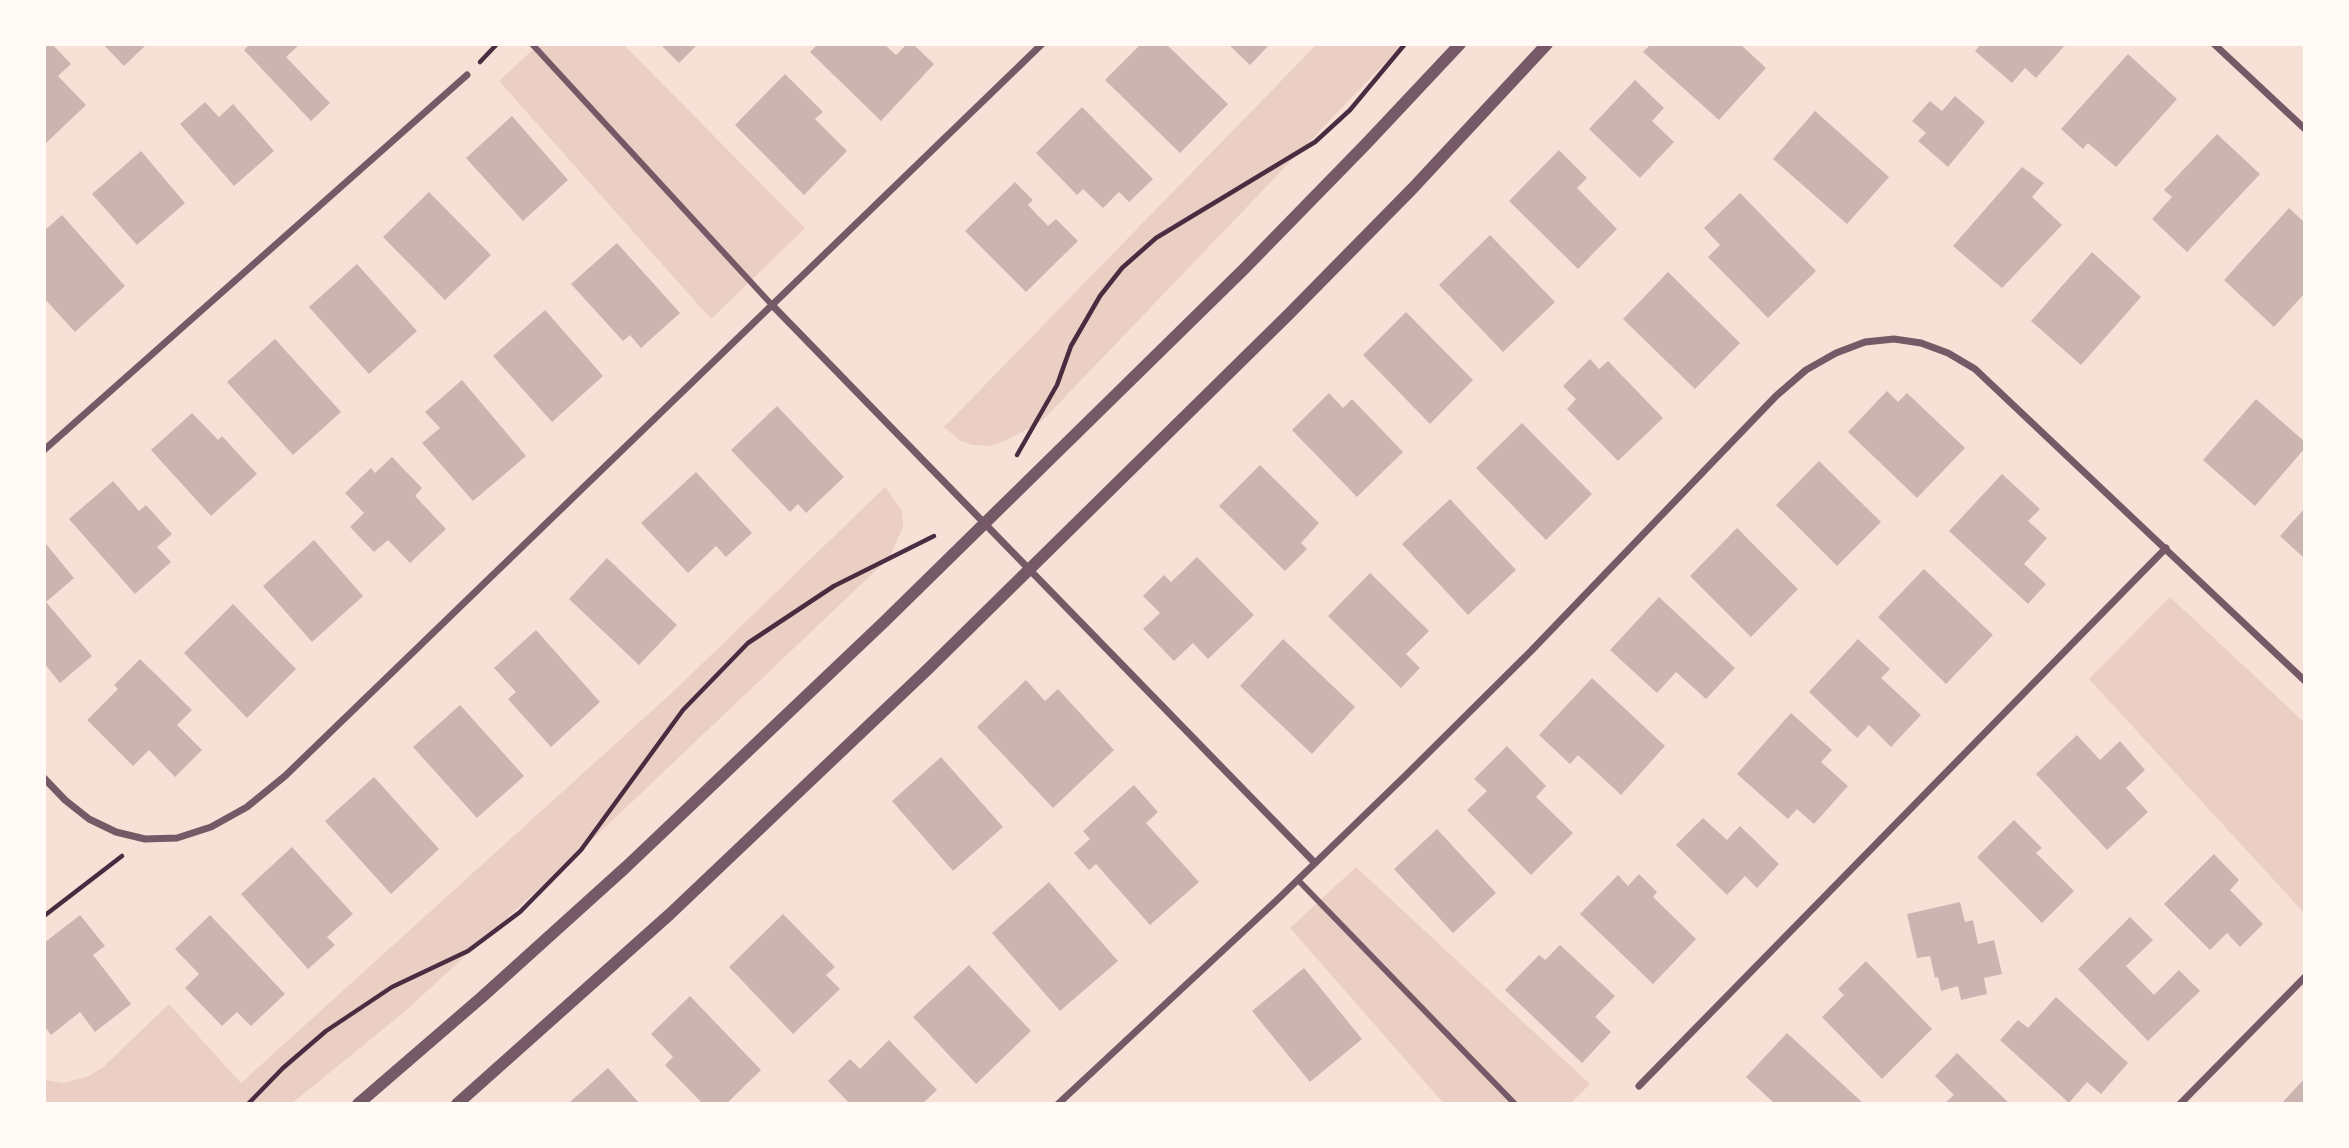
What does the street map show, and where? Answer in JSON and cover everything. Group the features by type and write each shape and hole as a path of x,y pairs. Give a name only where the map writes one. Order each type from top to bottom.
{"street":[{"path":"532,44 772,305 1315,863"},
{"path":"44,778 65,800 89,819 116,832 145,839 177,838 211,827 247,807 285,776 1042,44"},
{"path":"358,1104 626,867 985,524 1244,269 1460,44"},
{"path":"457,1104 670,914 1030,570 1289,314 1430,170 1547,44"},
{"path":"2214,44 2305,128"},
{"path":"44,450 467,75"},
{"path":"1058,1104 1298,880 1531,651 1776,396 1806,370 1836,352 1865,342 1894,339 1921,343 1948,353 1975,369 2305,681"},
{"path":"1639,1086 2166,548"},
{"path":"1298,880 1515,1104"},
{"path":"2180,1104 2305,977"}],"path":[{"path":"1016,457 1057,385 1071,346 1100,296 1122,268 1166,232 1315,142 1350,110 1405,44"},
{"path":"248,1104 283,1068 326,1031 392,987 468,951 520,912 581,850 683,710 748,643 834,586 937,534"},
{"path":"44,916 145,839"}],"shaded area":[{"path":"539,44 623,44 805,228 711,319 499,81"},
{"path":"1317,44 1403,44 1042,421 991,446 972,445 959,440 944,427"},
{"path":"885,487 902,510 903,527 890,557 576,855 403,1013 291,1104 44,1104 44,1080 64,1083 89,1076 102,1068 169,1004 241,1083 677,688"},
{"path":"2170,597 2305,723 2305,914 2089,679"},
{"path":"1356,867 1590,1084 1570,1104 1444,1104 1290,928"}],"building":[{"path":"44,44 52,44 71,64 58,76 86,105 46,143 44,141"},
{"path":"103,44 147,44 124,66"},
{"path":"250,44 300,44 286,57 330,103 311,121 244,50"},
{"path":"660,44 698,44 679,63"},
{"path":"818,44 884,44 896,55 907,44 913,44 934,64 881,121 810,52"},
{"path":"1141,44 1166,44 1228,104 1180,153 1105,80"},
{"path":"1228,44 1270,44 1250,65"},
{"path":"1651,44 1740,44 1766,68 1719,120 1643,52"},
{"path":"1981,44 2066,44 2036,78 2025,68 2012,83 1975,51"},
{"path":"2128,54 2177,99 2116,167 2088,143 2083,149 2061,129"},
{"path":"785,74 823,112 815,119 847,151 804,195 735,125"},
{"path":"1635,80 1664,108 1652,121 1674,142 1640,178 1589,129"},
{"path":"1955,96 1985,122 1948,167 1918,141 1926,133 1912,121 1930,101 1942,111"},
{"path":"205,102 219,117 233,104 274,151 234,186 180,124"},
{"path":"1082,107 1153,179 1129,202 1119,192 1103,208 1083,189 1077,195 1036,153"},
{"path":"1815,111 1889,177 1847,224 1773,159"},
{"path":"512,116 568,180 523,221 466,158"},
{"path":"2217,134 2260,174 2187,252 2152,219 2172,197 2164,190"},
{"path":"1559,150 1587,178 1577,188 1617,229 1578,269 1509,201"},
{"path":"141,151 185,203 137,245 92,194"},
{"path":"2022,167 2044,183 2032,197 2062,225 2002,288 1953,246"},
{"path":"1015,182 1033,200 1028,205 1048,226 1056,219 1078,241 1026,292 965,231"},
{"path":"429,192 491,255 445,300 383,237"},
{"path":"1740,193 1816,271 1768,318 1708,257 1720,245 1704,228"},
{"path":"2289,208 2305,223 2305,293 2274,327 2224,280"},
{"path":"62,215 125,286 75,332 44,298 44,231"},
{"path":"1490,235 1555,302 1503,352 1439,285"},
{"path":"617,243 680,313 641,348 630,335 623,341 571,284"},
{"path":"2092,252 2141,297 2081,365 2031,321"},
{"path":"357,264 417,331 369,374 309,307"},
{"path":"1668,272 1740,343 1695,389 1623,319"},
{"path":"545,310 603,376 552,422 493,356"},
{"path":"1406,312 1473,380 1430,424 1363,355"},
{"path":"275,339 341,412 293,455 227,382"},
{"path":"1590,359 1599,369 1608,361 1663,418 1618,461 1567,409 1576,399 1563,386"},
{"path":"462,380 526,456 473,501 422,443 440,428 425,412"},
{"path":"1887,391 1898,402 1907,393 1965,448 1917,498 1848,432"},
{"path":"1329,393 1343,408 1352,399 1403,452 1357,497 1292,430"},
{"path":"2256,399 2305,442 2305,448 2255,506 2203,460"},
{"path":"777,406 844,477 806,513 798,504 790,512 731,450"},
{"path":"192,413 218,440 222,436 257,474 211,516 151,450"},
{"path":"1522,423 1592,494 1546,540 1476,468"},
{"path":"392,457 422,488 415,496 446,529 410,563 388,540 374,552 350,527 364,513 345,493 371,468 375,473"},
{"path":"1819,461 1881,522 1837,566 1776,505"},
{"path":"1260,465 1319,523 1301,543 1307,549 1285,571 1219,506"},
{"path":"696,472 752,533 726,557 716,546 688,573 641,523"},
{"path":"2002,474 2040,509 2028,521 2047,538 2024,564 2046,584 2028,604 1949,531"},
{"path":"113,481 139,511 146,505 172,534 157,547 171,562 135,594 69,519"},
{"path":"1450,499 1516,570 1468,615 1402,544"},
{"path":"2305,508 2305,559 2280,536"},
{"path":"1737,528 1798,589 1751,637 1690,576"},
{"path":"314,540 363,596 312,642 263,586"},
{"path":"46,544 74,578 46,602 92,656 60,683 44,663"},
{"path":"1197,557 1254,615 1208,659 1193,643 1174,661 1143,629 1160,613 1143,596 1164,575 1171,582"},
{"path":"607,558 677,625 639,665 569,599"},
{"path":"1924,569 1993,635 1946,684 1878,617"},
{"path":"1370,573 1429,631 1406,654 1420,668 1401,688 1328,616"},
{"path":"1659,597 1735,668 1706,699 1676,672 1657,693 1610,650"},
{"path":"233,604 296,669 247,718 184,653"},
{"path":"536,630 600,702 551,747 508,699 516,692 494,668"},
{"path":"1283,639 1355,707 1312,754 1240,686"},
{"path":"1858,639 1890,669 1881,678 1921,715 1891,747 1869,725 1857,738 1809,692"},
{"path":"140,659 192,710 177,725 202,750 175,777 149,750 133,766 87,720 118,689 114,685"},
{"path":"1592,678 1665,746 1621,795 1578,755 1570,764 1539,735"},
{"path":"1026,680 1045,701 1058,689 1114,750 1053,808 977,727"},
{"path":"460,705 524,776 477,818 413,747"},
{"path":"1791,713 1832,750 1821,762 1848,786 1814,824 1797,809 1788,819 1737,774"},
{"path":"2077,735 2100,760 2120,741 2145,770 2126,788 2148,812 2107,850 2036,774"},
{"path":"1507,746 1546,786 1536,797 1573,833 1531,875 1467,810 1487,791 1474,779"},
{"path":"941,757 1003,827 953,871 892,801"},
{"path":"374,777 439,849 391,894 325,821"},
{"path":"1134,785 1158,812 1146,823 1199,882 1150,925 1096,864 1089,870 1074,853 1090,839 1083,831"},
{"path":"1703,818 1727,840 1740,826 1779,864 1757,888 1745,876 1727,895 1676,845"},
{"path":"2014,820 2042,848 2036,853 2074,891 2042,923 1977,857"},
{"path":"1437,829 1496,893 1453,933 1394,869"},
{"path":"292,847 353,914 327,937 335,945 308,969 241,894"},
{"path":"2214,854 2239,880 2230,890 2263,924 2240,947 2227,933 2210,950 2164,904"},
{"path":"1639,874 1657,892 1653,897 1696,939 1653,984 1580,914 1618,875 1628,886"},
{"path":"1049,882 1118,961 1060,1011 992,933"},
{"path":"1960,902 1965,922 1973,920 1978,944 1994,940 2002,974 1984,978 1987,994 1961,1000 1958,986 1941,991 1930,956 1917,958 1907,914"},
{"path":"783,914 835,967 826,975 840,989 793,1034 729,967"},
{"path":"80,915 105,946 93,955 131,1004 95,1032 80,1012 51,1035 44,1026 44,943"},
{"path":"210,915 285,994 251,1026 237,1012 222,1026 185,988 199,974 175,949"},
{"path":"2130,917 2153,940 2126,966 2154,995 2179,970 2200,991 2148,1041 2078,969"},
{"path":"1560,945 1615,996 1595,1017 1611,1032 1582,1063 1505,990 1539,955 1545,960"},
{"path":"1866,961 1932,1029 1882,1079 1822,1017 1844,995 1838,989"},
{"path":"969,965 1031,1031 976,1084 913,1017"},
{"path":"1304,968 1362,1039 1310,1082 1252,1011"},
{"path":"690,996 761,1070 726,1104 703,1104 665,1065 673,1057 651,1034"},
{"path":"2056,997 2128,1063 2101,1094 2087,1082 2069,1103 2000,1040 2018,1020 2028,1028"},
{"path":"1787,1033 1864,1104 1775,1104 1746,1077"},
{"path":"889,1040 937,1090 922,1104 850,1104 828,1081 850,1059 860,1069"},
{"path":"1957,1053 2010,1104 1944,1104 1954,1095 1935,1076"},
{"path":"608,1068 640,1104 570,1102"},
{"path":"2305,1078 2305,1104 2281,1104"}]}
